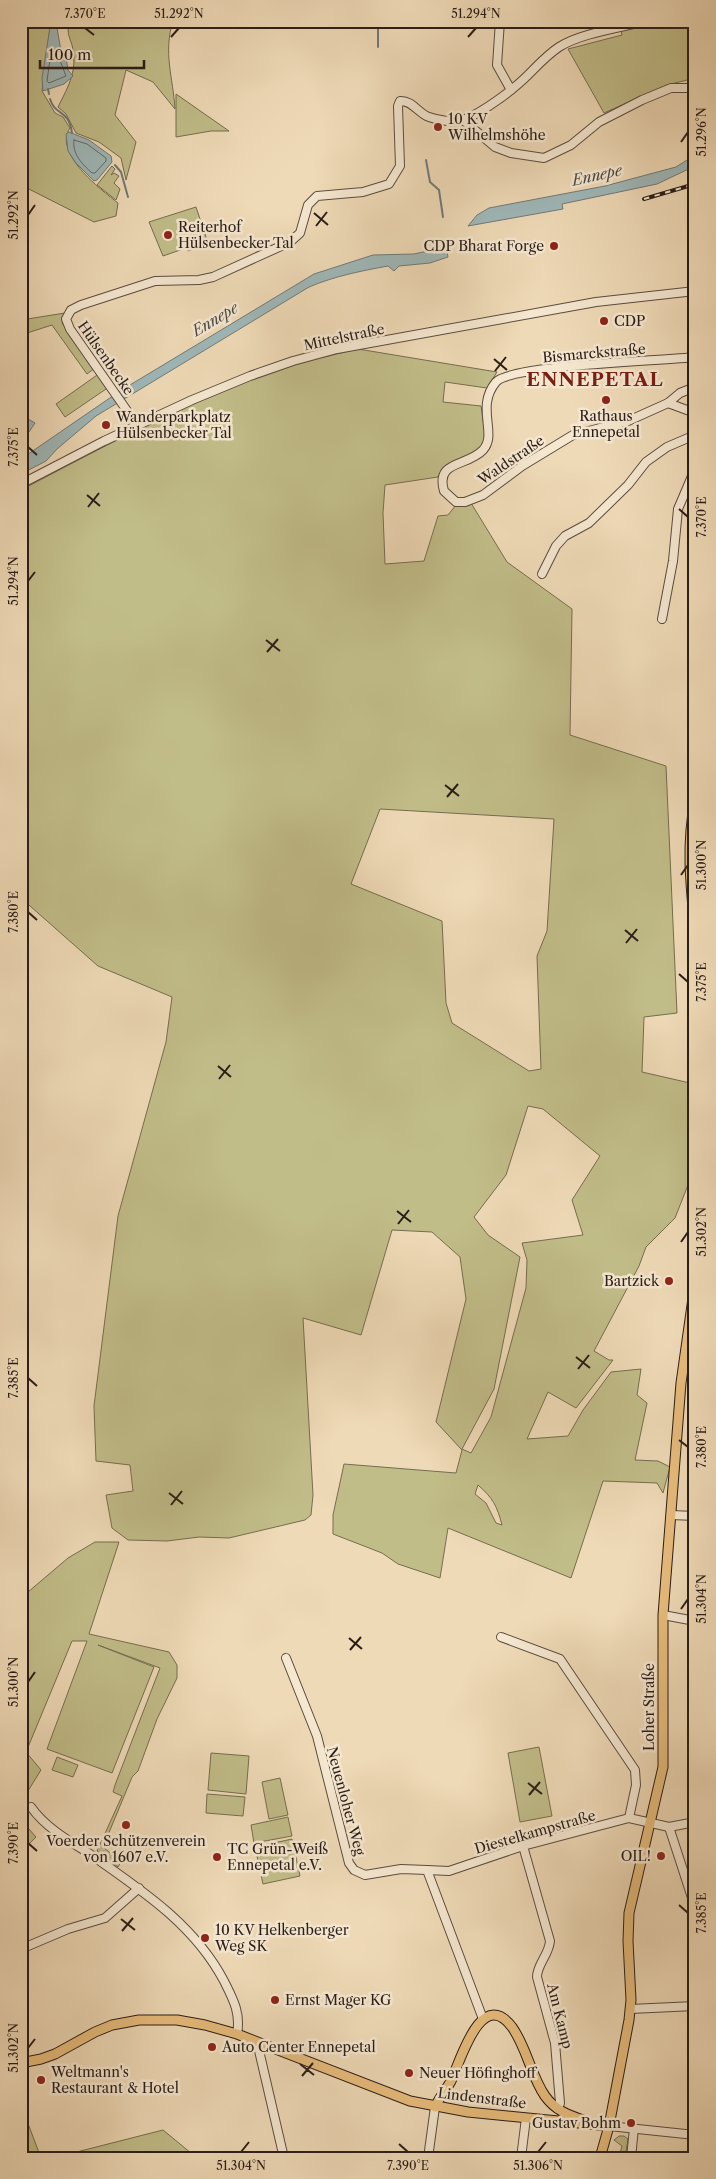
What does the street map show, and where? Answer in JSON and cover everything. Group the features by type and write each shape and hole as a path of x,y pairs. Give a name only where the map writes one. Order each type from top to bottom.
{"main road":[{"path":"695,803 690,853 695,929"},
{"name":"Loher Straße","path":"600,2158 609,2126 630,2009 629,1913 663,1768 663,1615 681,1383 695,1284"},
{"path":"435,2107 450,2082 473,2029 482,2019 493,2016 499,2017 512,2027 545,2096 558,2109 591,2123"},
{"name":"Lindenstraße","path":"21,2063 55,2054 95,2032 121,2023 167,2019 213,2027 237,2034 401,2098 435,2107 609,2126"},
{"path":"450,2082 446,2101 452,2110"},
{"path":"551,2120 558,2109"}],"street":[{"path":"500,21 497,65 511,90"},
{"path":"646,21 561,45 550,52 511,90 463,120 495,147 511,153 544,158 571,145 599,122 642,100 671,88 695,88"},
{"name":"Hülsenbecke","path":"137,425 70,329 66,319 71,310 155,281 199,280 213,277 290,242 300,233 308,205 317,196 363,192 389,184 400,166 398,110 400,101 412,105 429,117 446,121 463,120"},
{"name":"Mittelstraße","path":"21,484 137,425 250,376 294,361 337,349 596,302 695,291"},
{"name":"Bismarckstraße","path":"485,407 492,387 499,378 520,372 695,357"},
{"name":"Waldstraße","path":"485,407 487,444 482,452 449,468 442,479 444,491 456,502 464,502 483,495 522,466 572,435 628,421 668,403 680,393 695,387"},
{"path":"668,403 695,413"},
{"path":"542,574 556,546 565,536 589,523 628,485 646,462 666,447 695,435"},
{"path":"662,619 673,561 678,509 695,470"},
{"path":"671,1514 695,1516"},
{"path":"663,1615 695,1621"},
{"path":"501,1637 560,1659 635,1770 636,1785 629,1818"},
{"name":"Neuenloher Weg","path":"286,1658 316,1736 351,1867 365,1875 401,1869 427,1870"},
{"path":"31,1807 38,1816 139,1888 184,1926 212,1959 233,1998 240,2020 237,2034"},
{"name":"Diestelkampstraße","path":"427,1870 449,1871 524,1846 629,1818 669,1827"},
{"path":"695,1822 669,1827 695,1907"},
{"name":"Am Kamp","path":"524,1846 550,1941 548,1954 537,1972 537,1977 556,2043 560,2103 558,2109"},
{"path":"427,1870 482,2019"},
{"path":"21,1949 68,1929 105,1918 139,1888"},
{"path":"630,2009 695,2006"},
{"path":"257,2042 284,2158"},
{"path":"428,2158 435,2107"},
{"path":"521,2158 526,2118"},
{"name":"Lindenstraße","path":"609,2126 695,2135"},
{"path":"632,2158 634,2128"}],"shaded area":[{"path":"21,21 41,22 50,28 42,91 55,113 63,117 70,128 66,138 73,159 90,180 118,203 116,216 94,222 21,185"},
{"path":"61,21 173,21 170,33 169,54 175,109 153,82 126,70 115,115 136,142 126,180 121,158 99,142 76,133 66,114 58,107 69,84 74,62 68,29"},
{"path":"619,21 695,21 695,78 667,85 604,113 568,49 622,35"},
{"path":"176,94 229,131 211,131 176,137"},
{"path":"112,166 115,169 111,175 114,173 119,176 114,183 120,189 116,200 97,185"},
{"path":"196,207 208,243 188,251 186,248 163,256 149,222"},
{"path":"65,313 62,323 95,368 87,374 52,325 21,335 21,320"},
{"path":"358,349 497,372 487,388 445,382 443,402 481,406 485,433 484,444 477,452 446,465 438,477 385,485 383,513 385,564 424,561 438,516 448,515 456,505 471,503 507,562 572,609 570,735 666,766 677,1013 644,1017 642,1072 690,1083 688,1185 675,1218 646,1247 639,1266 594,1351 609,1360 613,1360 576,1408 548,1392 527,1439 568,1436 583,1410 611,1372 641,1369 637,1395 647,1403 635,1460 658,1461 670,1467 663,1493 657,1483 603,1481 571,1578 448,1528 440,1578 398,1564 382,1553 333,1534 333,1515 344,1464 456,1473 462,1450 436,1422 466,1299 460,1257 432,1232 392,1230 361,1335 303,1318 313,1495 311,1515 305,1520 229,1538 199,1537 167,1541 128,1540 112,1528 106,1495 133,1491 130,1465 96,1461 94,1406 118,1216 166,1042 172,997 98,966 21,898 21,490 135,431 222,391 278,370","holes":["380,809 554,819 547,931 537,956 541,1069 529,1071 452,1023 446,1003 442,921 351,884","528,1106 543,1109 600,1156 572,1200 583,1235 522,1243 527,1260 526,1288 491,1417 471,1453 462,1449 494,1389 520,1257 488,1235 474,1217 506,1175","478,1485 494,1503 502,1525 496,1523 486,1503 475,1494"]},
{"path":"100,373 109,387 65,417 56,404"},
{"path":"95,1542 119,1542 89,1634 169,1652 177,1665 177,1678 157,1719 138,1771 132,1777 103,1847 121,1862 118,1867 97,1851 122,1796 113,1792 115,1785 160,1668 98,1645 154,1667 112,1773 47,1749 87,1641 72,1641 26,1752 41,1770 23,1799 21,1796 21,1598 68,1558"},
{"path":"539,1747 552,1816 520,1822 508,1753"},
{"path":"211,1753 249,1756 246,1794 208,1790"},
{"path":"57,1757 78,1765 73,1777 52,1770"},
{"path":"280,1778 288,1815 269,1819 262,1782"},
{"path":"207,1794 245,1797 243,1816 206,1813"},
{"path":"288,1817 292,1836 254,1843 251,1825"},
{"path":"21,1820 36,1837 21,1852"},
{"path":"292,1839 300,1876 263,1884 255,1847"},
{"path":"21,2105 41,2158 21,2158"},
{"path":"163,2130 197,2158 53,2158"},
{"path":"619,2136 624,2136 628,2139 625,2158 619,2158 622,2146 614,2140"}],"water":[{"path":"51,21 56,22 62,57 66,57 68,70 73,76 64,84 43,91 42,78"},
{"path":"69,132 89,140 111,156 112,162 97,180 94,181 76,163 68,151 66,134"},
{"path":"695,155 695,166 657,184 562,204 563,209 468,226 477,215 489,208 605,186 676,167"},
{"path":"446,247 448,257 430,263 399,266 394,271 388,266 338,277 309,287 96,416 57,449 46,461 21,474 21,459 120,391 314,274 373,255 414,254"},
{"path":"21,415 35,423 29,432 21,435"}],"waterway":[{"path":"378,21 378,47"},
{"name":"Hülsenbecke","path":"48,89 49,94"},
{"name":"Hülsenbecke","path":"50,99 55,108 68,120 72,133"},
{"path":"426,160 430,182 439,190 443,217"},
{"name":"Hülsenbecke","path":"115,165 121,172 128,197"}],"railway":[{"path":"644,199 695,184"}],"place":[{"name":"10 KV Wilhelmshöhe","path":"438,127"},
{"name":"Reiterhof Hülsenbecker Tal","path":"168,235"},
{"name":"CDP Bharat Forge","path":"554,246"},
{"name":"CDP","path":"604,321"},
{"name":"Rathaus Ennepetal","path":"606,400"},
{"name":"Wanderparkplatz Hülsenbecker Tal","path":"106,425"},
{"name":"Bartzick","path":"669,1281"},
{"name":"Voerder Schützenverein von 1607 e.V.","path":"126,1825"},
{"name":"OIL!","path":"661,1856"},
{"name":"TC Grün-Weiß Ennepetal e.V.","path":"217,1857"},
{"name":"10 KV Helkenberger Weg SK","path":"205,1938"},
{"name":"Ernst Mager KG","path":"275,2000"},
{"name":"Auto Center Ennepetal","path":"212,2047"},
{"name":"Neuer Höfinghoff","path":"409,2073"},
{"name":"Weltmann's Restaurant & Hotel","path":"41,2080"},
{"name":"Gustav Bohm","path":"631,2123"}],"district":[{"name":"ENNEPETAL","path":"595,379"}],"water label":[{"name":"Ennepe","path":"597,175"},
{"name":"Ennepe","path":"215,319"}]}
